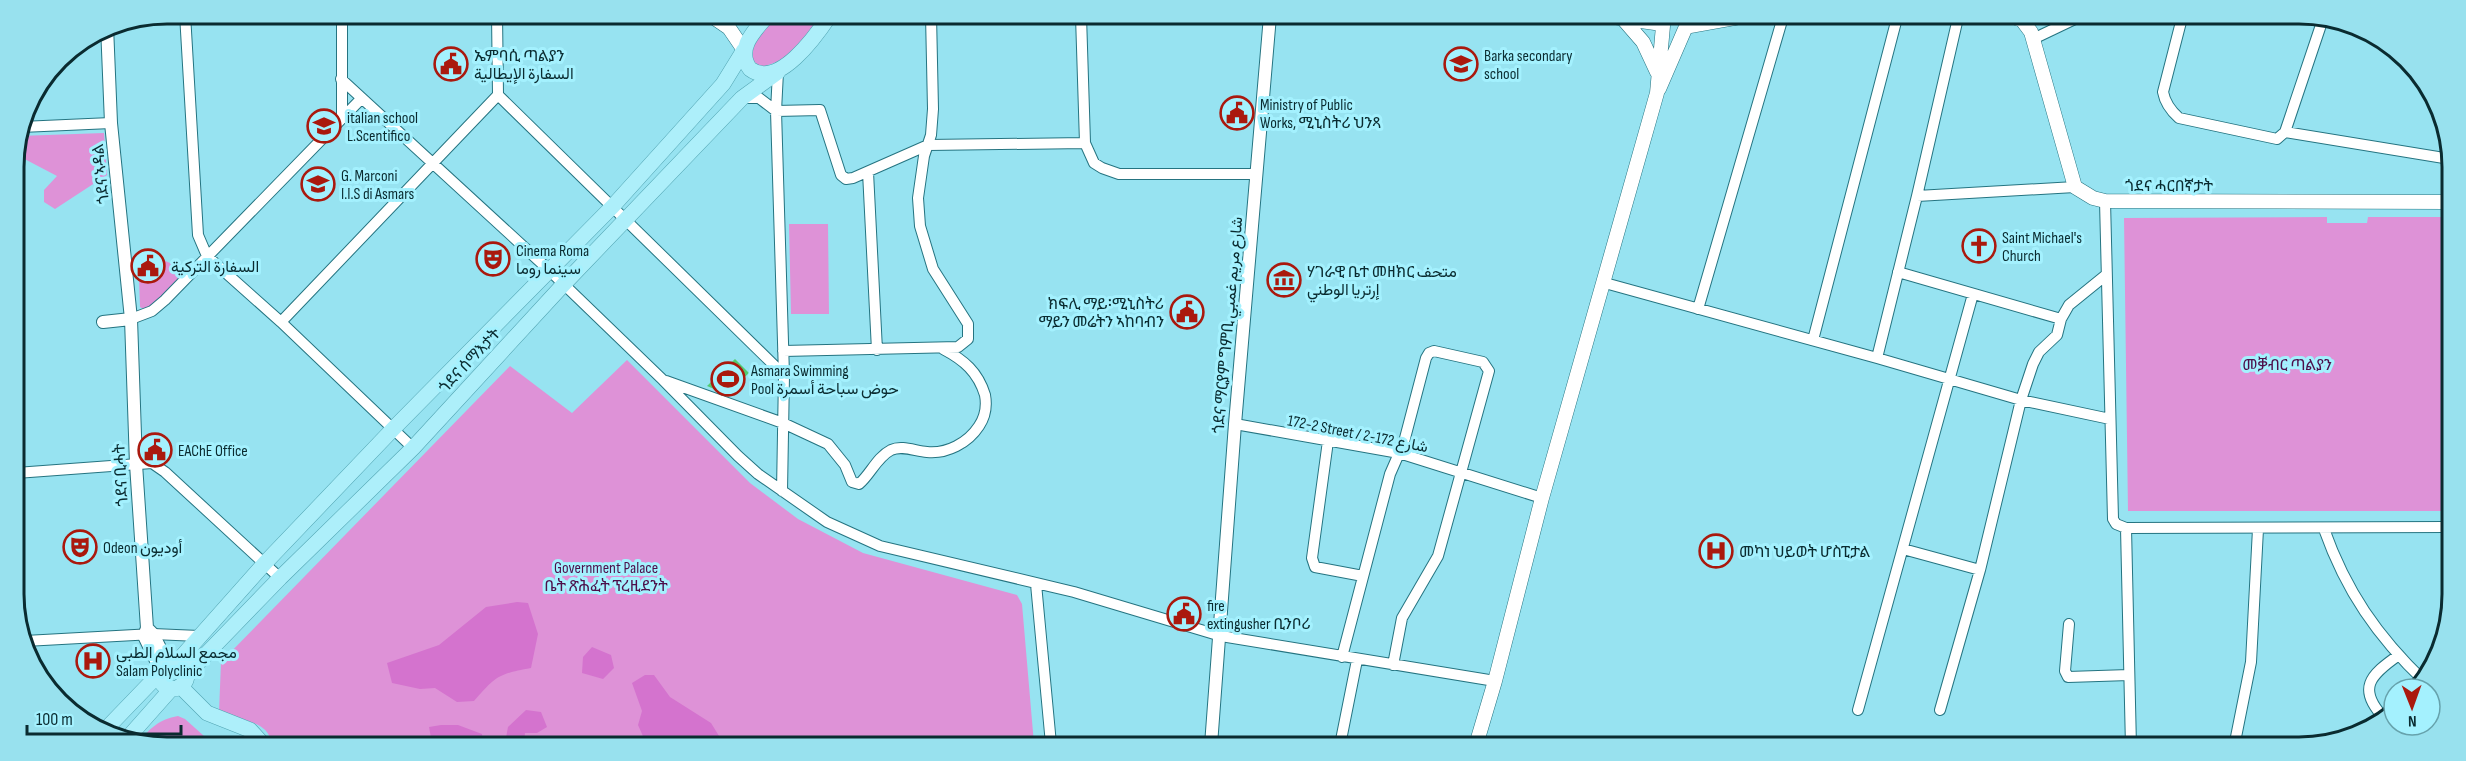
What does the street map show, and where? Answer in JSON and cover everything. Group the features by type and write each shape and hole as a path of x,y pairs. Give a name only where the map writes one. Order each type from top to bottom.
{"main road":[{"path":"723,24 729,28 744,50 745,60 753,71 764,75 778,72"},
{"name":"ጎደና ሰማእታት","path":"110,725 199,636 393,429 613,206 723,84 760,24"},
{"name":"ጎደና ሰማእታት","path":"133,733 280,578 413,448 742,98 778,72 810,43 825,24"},
{"path":"1624,24 1643,42 1658,74"},
{"path":"1657,93 1662,24"},
{"path":"1664,24 1671,31 1689,24"},
{"path":"1478,737 1542,498 1605,283 1657,93 1689,24"},
{"path":"2024,24 2034,39 2075,186"},
{"name":"ጎደና ሓርበኛታት","path":"2075,186 2093,198 2105,201 2442,202"},
{"path":"184,666 180,683 165,686 166,667 184,666"},
{"path":"180,683 207,713 250,730 256,737"}],"street":[{"path":"186,24 198,235 207,256 282,322 413,448"},
{"path":"342,24 342,119"},
{"path":"282,322 498,95 497,24"},
{"path":"783,351 958,347 968,339 968,324 933,269 920,226 918,198 933,109 931,24"},
{"path":"1081,24 1084,143 1094,163 1119,174 1256,174"},
{"name":"ጎደና ማርያም ግምቢ شارع مريم غمبي","path":"1212,737 1235,424 1269,24"},
{"path":"1698,309 1781,24"},
{"path":"1813,340 1895,24"},
{"path":"1877,357 1957,24"},
{"path":"2034,39 2065,24"},
{"path":"2180,24 2163,92 2165,101 2172,112 2179,118 2280,138 2285,132 2321,26"},
{"name":"ጎደና ኣዳል","path":"107,37 111,123 130,319"},
{"path":"778,72 776,111 784,375 782,491"},
{"path":"341,79 549,270 738,456 782,491 827,522 880,546 1113,603 1221,636 1495,681"},
{"path":"498,95 784,375"},
{"path":"742,98 759,98 776,111 820,110 841,175 846,179 928,146 1084,143"},
{"path":"103,322 130,319 152,311 361,99"},
{"path":"30,127 111,123"},
{"path":"2285,132 2442,158"},
{"path":"868,172 877,350"},
{"path":"1917,196 2075,186"},
{"path":"2105,201 2113,519 2116,524 2126,528 2442,527"},
{"path":"1898,272 2061,319"},
{"path":"1940,710 1980,570 2021,400 2039,352 2057,335 2061,319 2069,304 2106,275"},
{"path":"1605,283 1877,357 2021,400 2110,419"},
{"path":"1858,710 1973,294"},
{"name":"ጎደና ቢሓት","path":"130,319 136,464 148,633 166,667"},
{"path":"663,380 783,423 828,444 840,456 852,482 856,484 862,483 883,456 891,450 902,448 937,452 963,443 975,432 984,418 986,400 981,382 971,368 958,357 941,348"},
{"path":"1342,657 1390,474 1407,434 1429,353 1434,351 1483,362 1489,371 1438,556 1402,618 1393,665"},
{"name":"172-2 Street / شارع 172-2","path":"1235,424 1399,453 1542,498"},
{"path":"1328,441 1312,558 1316,567 1363,576"},
{"path":"24,472 152,463 280,578"},
{"path":"2126,528 2131,737"},
{"path":"2236,737 2251,662 2258,529"},
{"path":"2324,529 2338,568 2361,609 2399,656 2418,675"},
{"path":"1903,549 1980,570"},
{"path":"1036,584 1050,737"},
{"path":"2069,624 2065,671 2068,677 2128,675"},
{"path":"32,641 148,633 199,636"},
{"path":"2380,712 2370,700 2368,691 2371,680 2378,670 2399,656"},
{"path":"1342,737 1357,660"}],"green space":[{"path":"770,24 815,24 796,48 770,64 761,67 752,60 752,46"},
{"path":"104,133 107,175 55,209 44,202 44,190 57,176 24,159 28,136"},
{"name":"መቓብር ጣልያን","path":"2327,217 2327,223 2367,223 2368,217 2442,217 2442,511 2128,511 2124,218"},
{"path":"789,224 828,224 829,314 791,314"},
{"path":"158,258 187,270 149,312 140,307 139,278 159,277 159,271 162,270"},
{"name":"Government Palace ቤት ጽሕፈት ፕረዚደንት","path":"627,360 750,483 798,519 863,553 1017,595 1022,604 1033,737 270,737 264,729 257,725 219,712 221,662 510,366 572,413"},
{"path":"178,716 185,719 204,736 238,737 145,735 160,722"}],"shaded area":[{"name":"Asmara Swimming Pool حوض سباحة أسمرة","path":"735,359 749,373 726,394 707,386"},
{"path":"517,602 528,603 538,634 531,668 498,677 474,701 457,702 435,688 420,689 392,683 387,663 439,645 486,607"},
{"path":"592,647 611,655 614,668 603,679 582,673 583,657"},
{"path":"645,675 654,675 670,697 711,723 720,737 643,737 638,725 642,711 632,683"},
{"path":"526,710 541,712 547,727 537,733 525,733 525,737 506,737 508,727"},
{"path":"458,725 482,734 482,737 431,737 429,727"}],"place":[{"name":"ኤምባሲ ጣልያን السفارة الإيطالية","path":"451,64"},
{"name":"Barka secondary school","path":"1461,64"},
{"name":"Ministry of Public Works, ሚኒስትሪ ህንጻ","path":"1237,113"},
{"name":"italian school L.Scentifico","path":"324,126"},
{"name":"G. Marconi I.I.S di Asmars","path":"318,184"},
{"name":"Saint Michael's Church","path":"1979,246"},
{"name":"Cinema Roma سينما روما","path":"493,259"},
{"name":"السفارة التركية","path":"148,266"},
{"name":"ሃገራዊ ቤተ መዘክር متحف إرتريا الوطني","path":"1284,280"},
{"name":"ክፍሊ ማይ፡ሚኒስትሪ ማይን መሬትን ኣከባብን","path":"1187,312"},
{"name":"Asmara Swimming Pool حوض سباحة أسمرة","path":"728,379"},
{"name":"EAChE Office","path":"155,450"},
{"name":"Odeon أوديون","path":"80,547"},
{"name":"መካነ ህይወት ሆስፒታል","path":"1716,551"},
{"name":"fire extingusher ቢንቦሪ","path":"1184,614"},
{"name":"مجمع السلام الطبي Salam Polyclinic","path":"93,661"}]}
